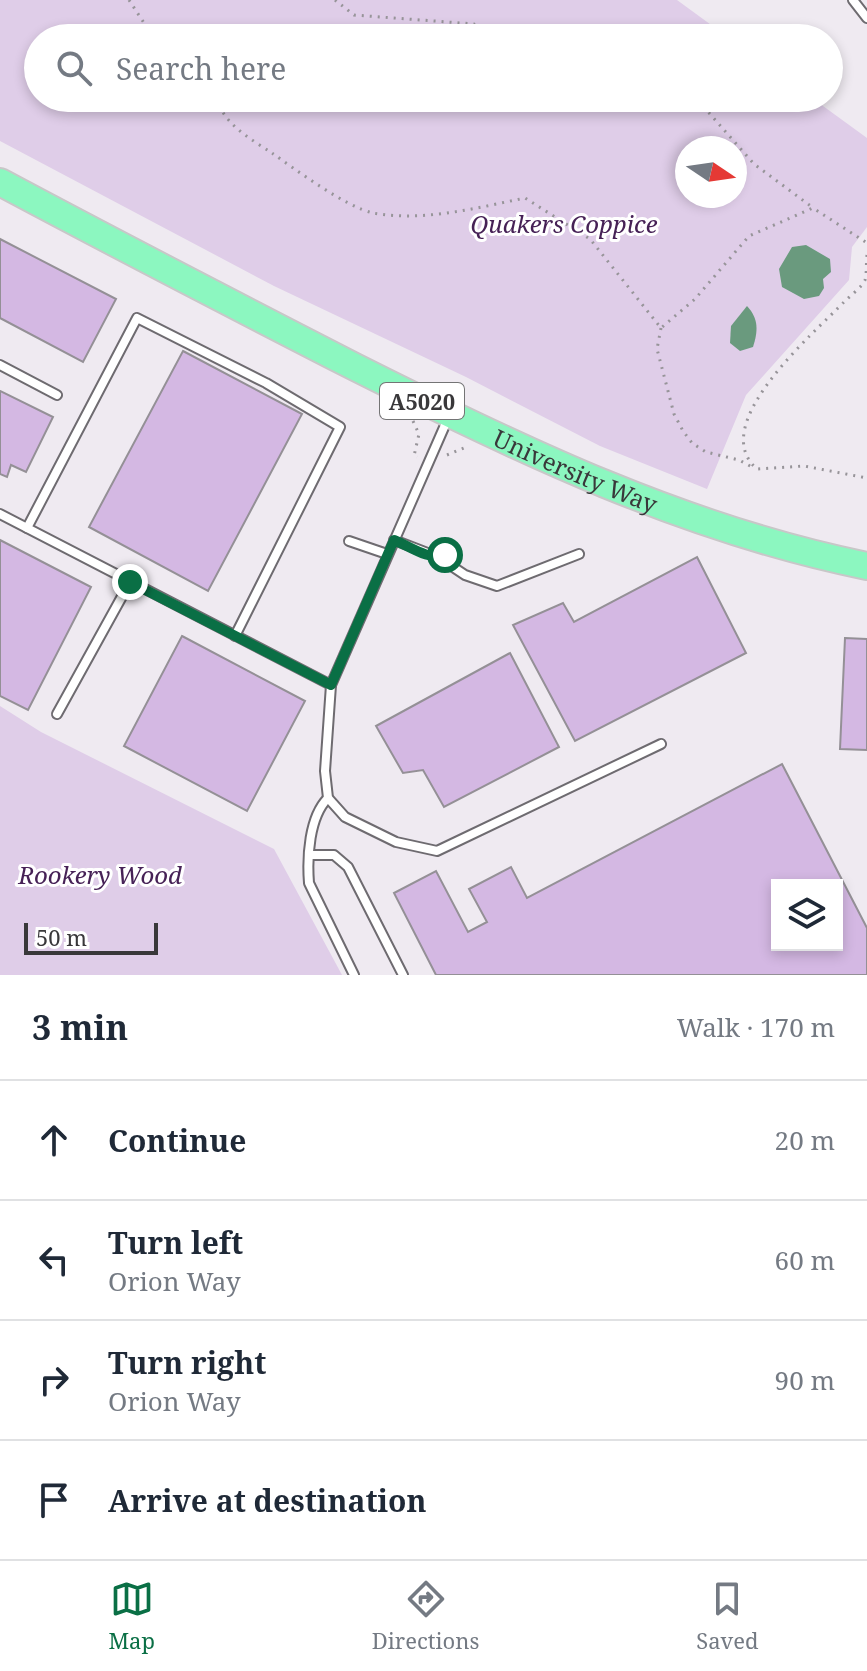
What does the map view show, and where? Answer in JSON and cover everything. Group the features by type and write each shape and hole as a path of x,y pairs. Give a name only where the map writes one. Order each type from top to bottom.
{"highway":[{"name":"University Way","path":"0,182 450,415 579,475 687,517 808,553 867,566"}],"lane":[{"path":"853,0 867,18"},
{"path":"27,528 137,318 266,383 340,427 235,636"},
{"path":"0,365 57,395"},
{"path":"450,415 331,685 325,771 328,798 345,817 396,842 437,851 661,744"},
{"path":"0,514 331,685"},
{"path":"394,540 438,557 465,575 497,586 579,554"},
{"path":"349,541 387,554"},
{"path":"438,557 449,549"},
{"path":"57,714 130,582"},
{"path":"328,798 320,806 316,817 308,875 312,893 354,975"},
{"path":"310,855 334,855 348,867 403,975"}],"path":[{"path":"129,0 145,24"},
{"path":"335,0 354,15 474,24"},
{"path":"223,112 245,136 328,191 371,213 436,215 525,198 590,239 661,328"},
{"path":"708,112 754,164 867,243"},
{"path":"813,208 749,236 695,299 661,328 657,349 674,414 692,443 706,452 739,460 757,469 804,466 867,478"},
{"path":"757,469 746,459 742,447 743,429 756,402 777,372 865,280 867,255"}],"green space":[{"name":"Quakers Coppice","path":"0,0 677,0 710,24 24,24 24,112 831,112 867,138 867,227 852,247 849,280 746,395 707,489 600,446 466,377 274,286 0,141"},
{"name":"Rookery Wood","path":"0,706 41,732 274,849 342,975 0,975"}],"shaded area":[{"path":"806,245 830,259 831,272 823,279 824,288 819,296 804,299 782,287 779,269 792,247"},
{"path":"747,306 755,320 756,336 753,347 740,351 730,343 731,326"}],"building":[{"path":"0,239 116,299 83,362 0,318"},
{"path":"183,351 302,414 208,591 89,527"},
{"path":"0,391 53,417 26,472 11,465 7,477 0,474"},
{"path":"0,540 91,587 28,710 0,696"},
{"path":"697,557 746,653 575,741 513,625 563,603 574,622"},
{"path":"182,636 305,701 247,811 124,746"},
{"path":"845,638 867,639 867,750 840,749"},
{"path":"510,653 559,747 444,807 423,770 403,773 376,726"},
{"path":"782,764 842,879 771,879 771,951 843,951 843,882 867,928 867,975 436,975 394,893 436,871 468,932 487,922 469,889 511,867 527,898"}],"route":[{"path":"130,582 331,685 394,540 430,556 445,555"}]}
